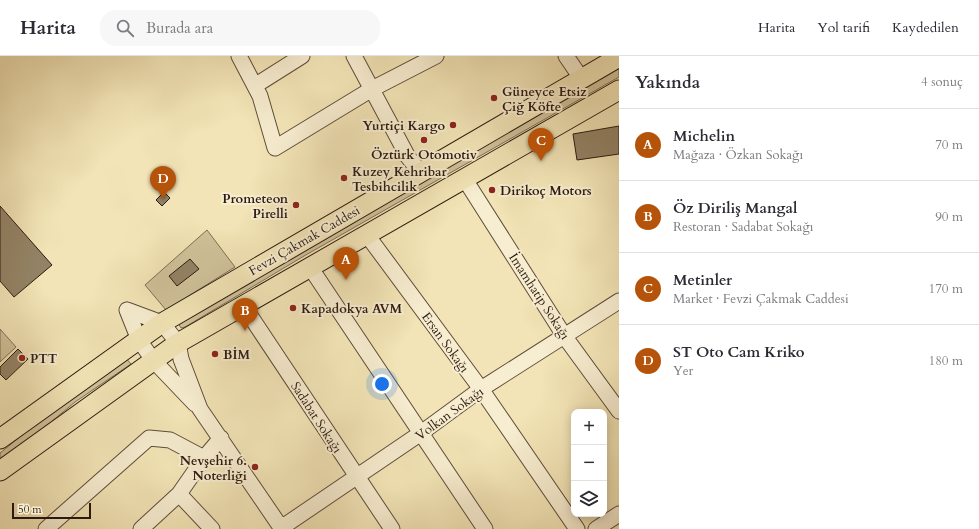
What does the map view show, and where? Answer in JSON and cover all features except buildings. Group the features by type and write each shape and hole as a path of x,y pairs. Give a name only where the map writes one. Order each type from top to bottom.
{"main road":[{"name":"Fevzi Çakmak Caddesi","path":"0,439 162,323 619,56"},
{"name":"Fevzi Çakmak Caddesi","path":"0,471 178,342 619,90"}],"street":[{"path":"239,56 256,85 275,148 372,89 436,56"},
{"path":"256,85 302,56"},
{"path":"354,56 408,157 420,172"},
{"path":"566,56 581,78"},
{"name":"İmamhatip Sokağı","path":"464,178 565,337 619,411"},
{"name":"Ersan Sokağı","path":"367,235 481,389 577,529"},
{"path":"310,267 485,529"},
{"name":"Volkan Sokağı","path":"282,528 422,433 481,389 565,337 619,301"},
{"name":"Sadabat Sokağı","path":"243,305 392,529"},
{"path":"200,410 181,359 178,342 162,323 127,310 139,340 153,360 200,410 221,438 282,528"},
{"path":"46,529 149,438 170,440 204,458"},
{"path":"140,529 179,494 204,458 221,438"},
{"path":"179,494 212,529"},
{"path":"596,529 619,514"}],"shaded area":[{"path":"619,67 619,77 304,256 185,327 181,328 178,323"},
{"path":"207,230 235,267 166,310 145,285"},
{"path":"0,329 16,347 0,362"},
{"path":"125,357 131,364 75,402 0,465 0,453"}],"place":[{"name":"Güneyce Etsiz Çiğ Köfte","path":"494,98"},
{"name":"Yurtiçi Kargo","path":"453,125"},
{"name":"Öztürk Otomotiv","path":"424,140"},
{"name":"Metinler","path":"541,161"},
{"name":"Kuzey Kehribar Tesbihcilik","path":"344,178"},
{"name":"Dirikoç Motors","path":"492,190"},
{"name":"ST Oto Cam Kriko","path":"163,199"},
{"name":"Prometeon Pirelli","path":"296,205"},
{"name":"Michelin","path":"346,280"},
{"name":"Kapadokya AVM","path":"293,308"},
{"name":"Öz Diriliş Mangal","path":"245,331"},
{"name":"BİM","path":"215,354"},
{"name":"PTT","path":"22,358"},
{"name":"Nevşehir 6. Noterliği","path":"255,467"}]}
